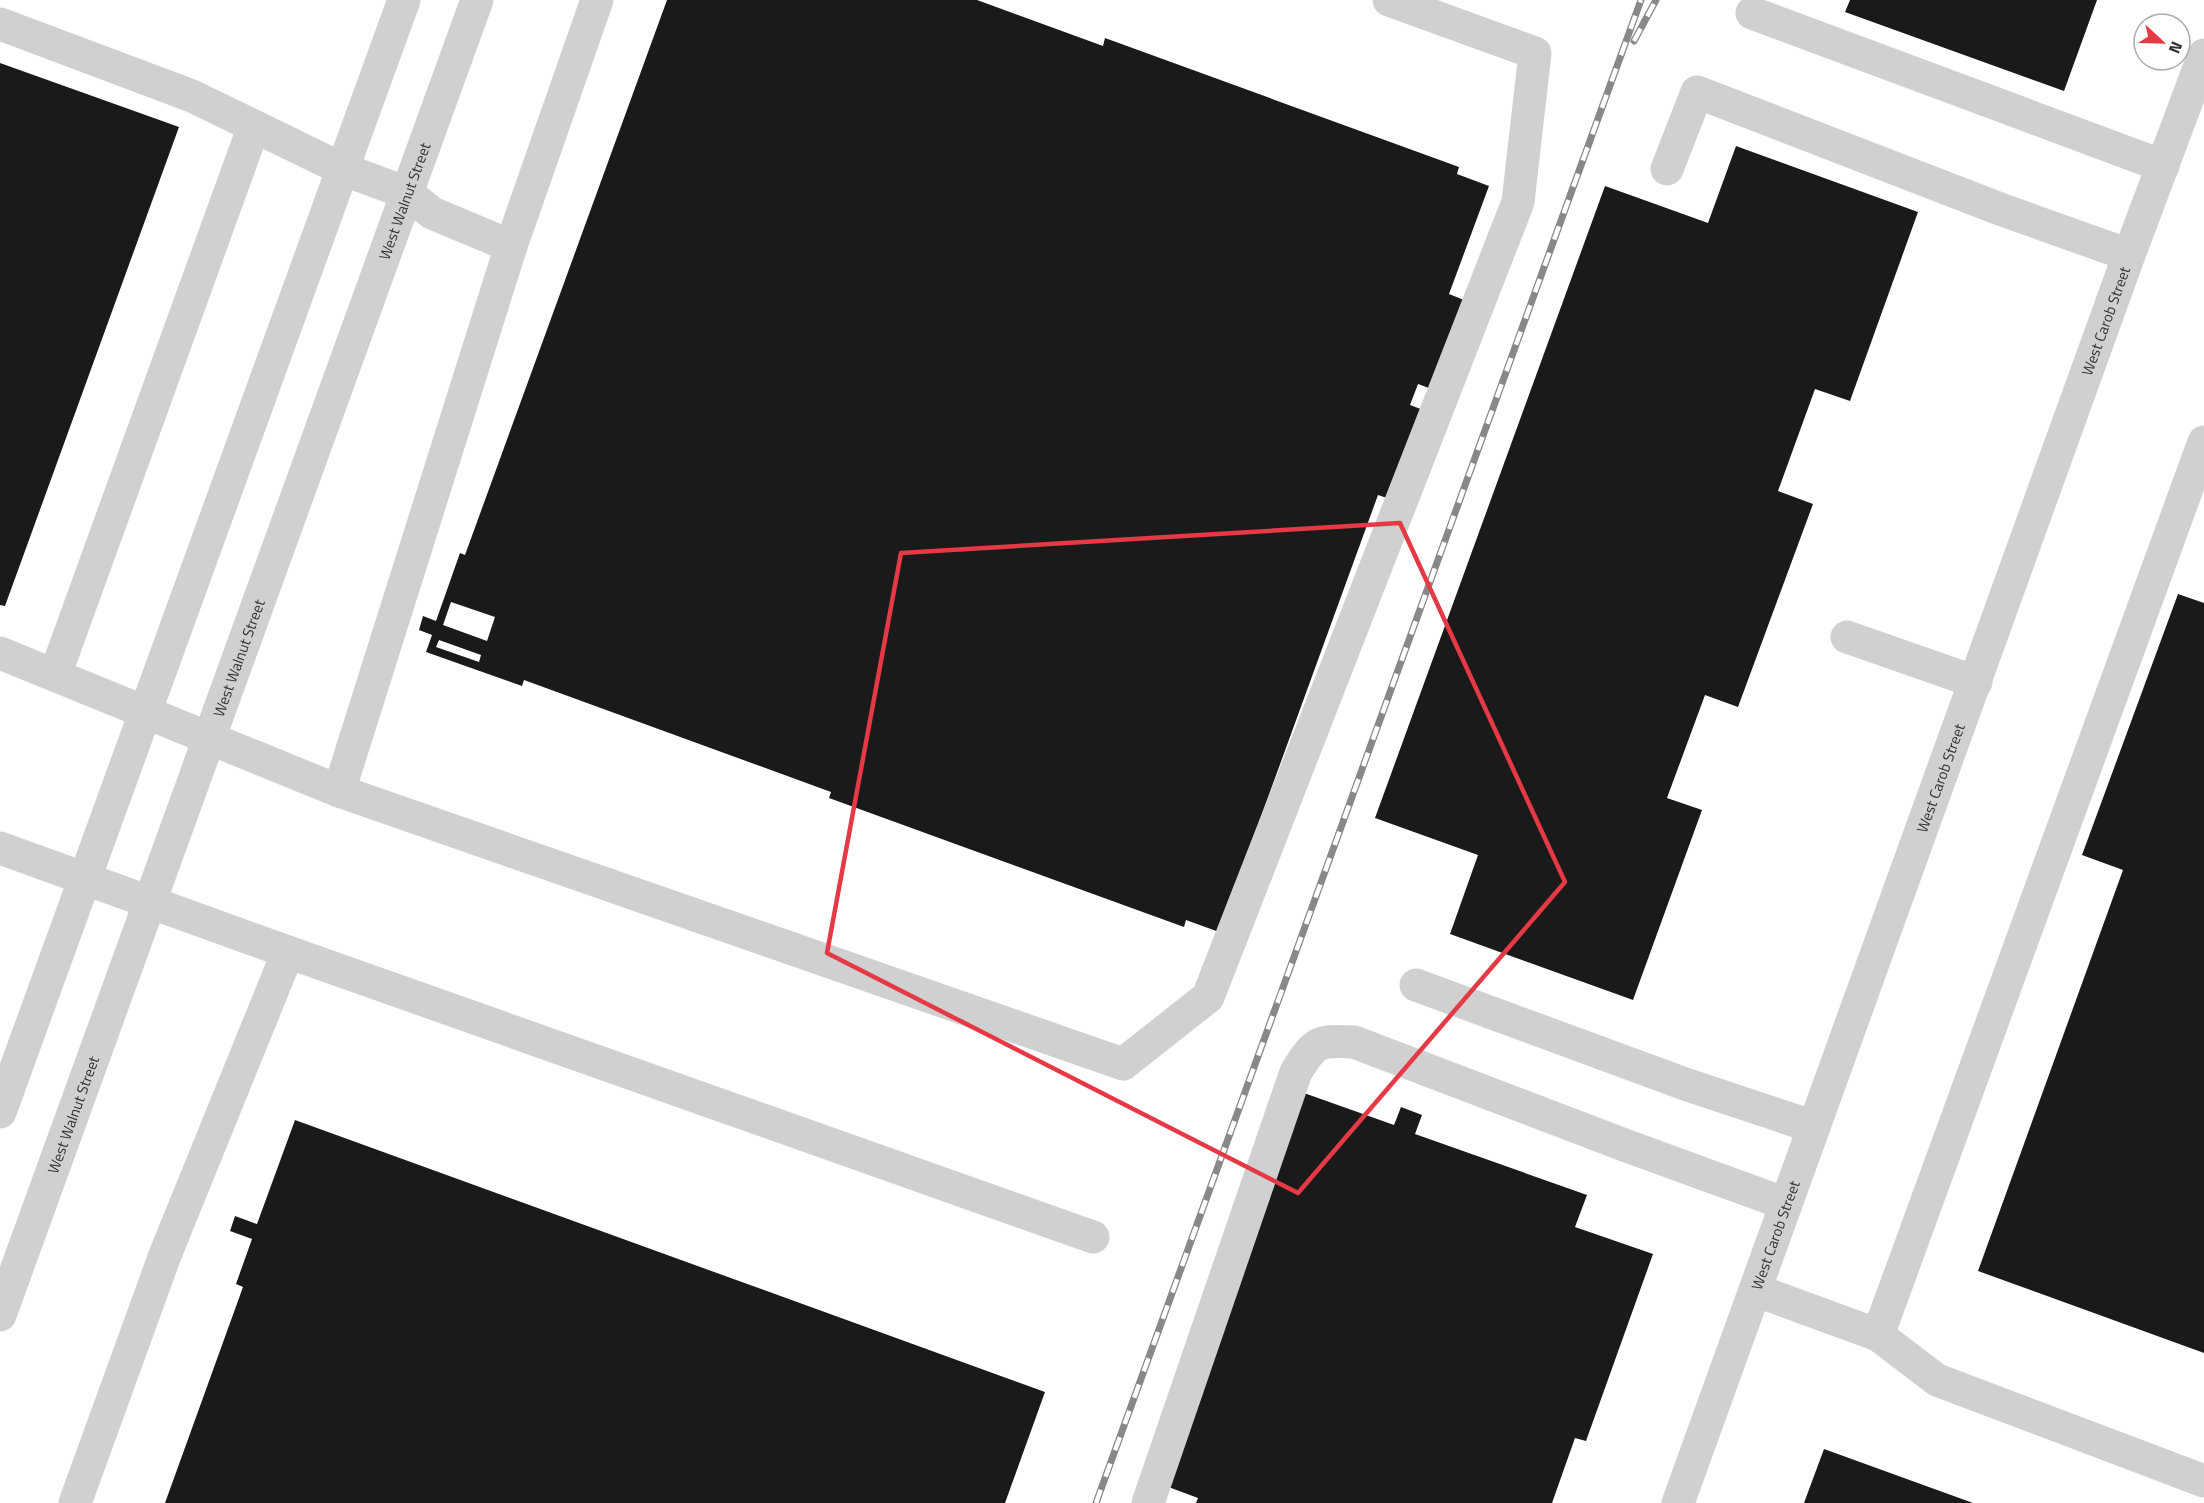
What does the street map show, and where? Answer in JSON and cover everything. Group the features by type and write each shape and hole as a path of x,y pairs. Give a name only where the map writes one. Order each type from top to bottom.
{"street":[{"path":"0,1112 404,0"},
{"name":"West Walnut Street","path":"0,1315 477,0"},
{"path":"339,791 512,246 597,0"},
{"path":"0,653 339,791 1123,1064 1208,997 1518,202 1535,53 1389,0"},
{"path":"1752,13 2163,166"},
{"path":"0,24 192,96 342,169 407,193 432,213 512,246"},
{"name":"West Carob Street","path":"1678,1503 2129,255 2163,166 2198,92 2204,55"},
{"path":"1667,169 1697,92 2000,209 2129,255"},
{"path":"55,675 254,126"},
{"path":"1878,1335 2204,442"},
{"path":"1847,637 1976,682"},
{"path":"0,848 84,880 1093,1237"},
{"path":"75,1503 165,1255 288,952"},
{"path":"1416,985 1684,1084 1814,1127"},
{"path":"1148,1503 1296,1072 1310,1050 1326,1041 1354,1042 1786,1204"},
{"path":"1755,1290 1878,1335 1937,1380 2204,1481"}],"highlighted area":[{"path":"1400,523 1565,882 1298,1193 827,953 901,553"}],"building":[{"path":"667,0 977,0 1103,46 1105,38 1459,167 1457,174 1489,186 1449,294 1469,302 1437,391 1418,384 1410,405 1426,411 1393,500 1378,495 1219,932 1186,920 1184,927 829,798 831,792 524,680 522,686 426,652 432,635 419,630 423,616 436,621 460,553 465,555","holes":["451,602 495,617 487,641 443,625","439,640 481,655 479,662 436,647"]},
{"path":"1850,0 2097,0 2064,91 1845,12"},
{"path":"0,63 179,127 5,606 0,605"},
{"path":"1736,146 1918,212 1850,401 1815,389 1778,491 1813,504 1738,707 1705,695 1667,798 1702,810 1633,1000 1450,934 1478,855 1375,818 1605,186 1708,223"},
{"path":"2178,594 2204,603 2204,1353 1978,1271 2123,870 2082,855"},
{"path":"1304,1093 1394,1125 1401,1107 1422,1115 1415,1134 1587,1195 1575,1227 1653,1254 1586,1441 1575,1438 1552,1503 1196,1503 1198,1498 1163,1485"},
{"path":"295,1120 1045,1392 1005,1503 165,1503 243,1287 236,1284 252,1239 230,1231 235,1216 257,1224"},
{"path":"1824,1449 1973,1503 1804,1503"}],"railway":[{"path":"1096,1503 1641,0"},
{"path":"1634,41 1656,0"}]}
